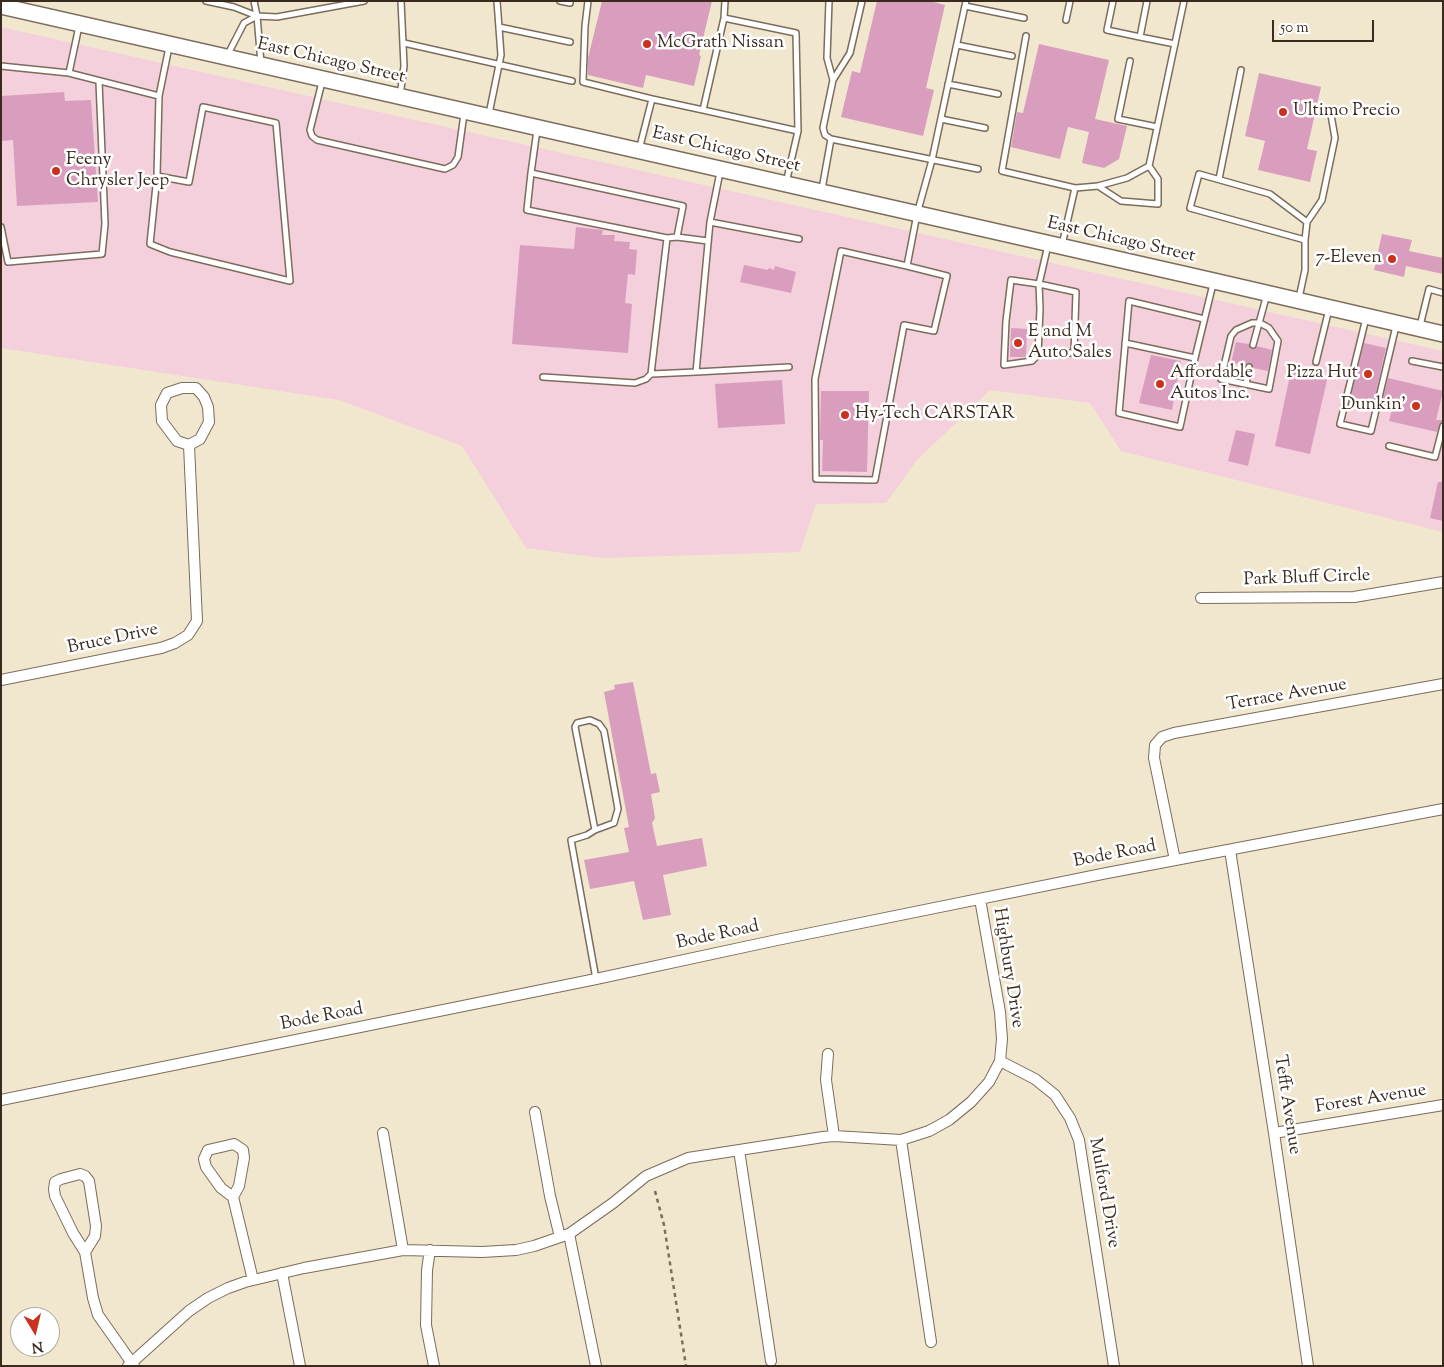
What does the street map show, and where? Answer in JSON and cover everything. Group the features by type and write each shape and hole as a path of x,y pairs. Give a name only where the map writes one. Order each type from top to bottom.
{"main road":[{"name":"East Chicago Street","path":"1,6 1443,334"}],"street":[{"path":"182,388 196,388 204,397 208,407 209,422 200,439 189,445 177,441 162,421 161,405 167,393 182,388"},
{"name":"Bruce Drive","path":"1,680 161,648 175,643 188,635 197,622 189,445"},
{"name":"Park Bluff Circle","path":"1201,598 1354,597 1443,582"},
{"name":"Terrace Avenue","path":"1175,860 1154,758 1156,742 1166,735 1174,732 1443,684"},
{"name":"Bode Road","path":"1,1100 980,899 1443,809"},
{"name":"Tefft Avenue","path":"1230,850 1308,1366"},
{"name":"Highbury Drive","path":"85,1252 95,1236 96,1226 89,1180 80,1174 55,1182 55,1196 73,1233 85,1252 92,1298 98,1315 131,1365 188,1311 228,1288 253,1280 352,1258 403,1250 501,1252 534,1246 565,1235 612,1203 646,1176 688,1158 814,1138 834,1136 901,1140 929,1131 948,1120 971,1102 989,1082 1000,1061 1002,1038 1000,1012 980,899"},
{"path":"828,1054 826,1080 834,1136"},
{"name":"Mulford Drive","path":"1000,1061 1035,1079 1055,1095 1070,1118 1079,1140 1114,1366"},
{"name":"Forest Avenue","path":"1274,1133 1443,1105"},
{"path":"535,1112 550,1196 565,1235 596,1366"},
{"path":"382,1133 403,1250"},
{"path":"901,1140 931,1342"},
{"path":"234,1197 221,1188 206,1167 204,1159 205,1153 208,1150 234,1144 243,1150 244,1158 239,1186 234,1197 253,1280"},
{"path":"738,1150 771,1361"},
{"path":"430,1250 427,1270 426,1318 434,1366"},
{"path":"282,1273 300,1366"}],"lane":[{"path":"206,1 234,7 257,16 277,17 364,1"},
{"path":"254,1 261,65"},
{"path":"400,96 404,66 401,1"},
{"path":"488,117 501,56 497,1"},
{"path":"560,1 570,3"},
{"path":"588,1 583,82 798,131"},
{"path":"703,110 724,18 725,1"},
{"path":"829,1 827,58 834,80"},
{"path":"862,1 850,54 834,80 823,128 825,135 832,139 978,170"},
{"path":"1066,20 1070,1"},
{"path":"1113,1 1107,30 1174,44"},
{"path":"1140,37 1147,1"},
{"path":"1098,186 1121,201 1158,204 1158,180 1149,166 1184,1"},
{"path":"907,266 917,214 932,160 966,3 1024,18"},
{"path":"226,57 244,23 257,16"},
{"path":"724,18 796,33 798,131 786,185"},
{"path":"69,73 80,23"},
{"path":"499,27 570,42"},
{"path":"1026,36 1002,171 1074,188 1098,186 1127,178 1149,166"},
{"path":"404,43 572,80"},
{"path":"156,176 189,182 203,107 276,124 290,280 170,252 150,244 156,176 159,96 169,44"},
{"path":"957,45 1012,56"},
{"path":"1130,61 1118,119 1157,127"},
{"path":"1,66 69,73 159,96"},
{"path":"1219,180 1241,70"},
{"path":"323,79 310,130 312,136 318,140 436,167 445,169 453,165 458,157 465,111"},
{"path":"1,261 102,254 105,224 99,82"},
{"path":"948,84 998,94"},
{"path":"639,150 652,99"},
{"path":"1299,301 1305,270 1305,240 1308,222 1322,200 1335,138 1330,109"},
{"path":"941,119 985,128"},
{"path":"537,127 527,210 667,238 677,237 708,241"},
{"path":"822,192 832,139"},
{"path":"696,372 710,222 720,169"},
{"path":"531,173 684,206 677,237"},
{"path":"1305,240 1190,208 1199,174 1270,194 1308,222"},
{"path":"1039,352 1074,353 1076,292 1039,284 1011,280 1006,322 1004,366 1033,360 1039,352 1039,284 1055,245 1074,188"},
{"path":"710,222 799,239"},
{"path":"1,227 8,262"},
{"path":"543,378 635,384 646,379 651,374 667,238"},
{"path":"841,251 907,266 947,276 934,331 904,325 875,480 816,479 815,379 841,251"},
{"path":"1204,318 1129,301 1119,413 1180,427 1214,281"},
{"path":"1420,329 1429,289 1443,293"},
{"path":"1253,345 1267,293"},
{"path":"1316,362 1329,308"},
{"path":"1366,317 1340,424 1371,431 1397,324"},
{"path":"1252,323 1260,323 1271,330 1278,344 1269,389 1221,379 1233,332 1252,323"},
{"path":"1125,343 1195,358"},
{"path":"1412,361 1443,367"},
{"path":"651,374 789,366"},
{"path":"1246,384 1249,367"},
{"path":"1388,446 1435,457 1443,426"},
{"path":"595,830 575,727 577,723 590,720 599,724 604,731 618,809 614,824 571,840 596,979"}],"path":[{"path":"655,1191 664,1225 686,1366"}],"shaded area":[{"path":"1,27 1443,351 1443,532 1121,451 1090,403 990,390 917,460 886,503 816,504 800,552 602,558 526,548 462,446 339,400 1,348"}],"building":[{"name":"McGrath Nissan","path":"602,1 712,1 699,55 701,56 694,86 646,75 643,88 588,75 588,58"},
{"path":"877,1 930,1 945,5 926,88 934,90 923,136 841,117 852,71 860,73"},
{"path":"1039,44 1109,60 1095,119 1127,126 1119,159 1104,168 1082,163 1089,132 1068,127 1060,159 1011,147 1017,112 1023,113"},
{"name":"Ultimo Precio","path":"1259,73 1321,87 1307,149 1317,151 1310,182 1258,170 1265,141 1245,136"},
{"name":"Feeny Chrysler Jeep","path":"64,92 65,101 91,100 98,202 17,206 13,140 1,141 1,96"},
{"path":"576,227 603,230 602,235 615,235 614,241 630,242 629,249 637,250 635,275 628,274 625,303 632,304 628,353 512,344 520,245 574,249"},
{"name":"7-Eleven","path":"1382,234 1412,240 1409,251 1443,258 1443,274 1406,266 1404,277 1374,270"},
{"path":"744,265 768,270 769,268 774,270 775,266 796,272 791,293 740,282"},
{"name":"E and M Auto Sales","path":"1011,328 1027,329 1026,357 1010,357"},
{"path":"1236,342 1249,344 1252,349 1257,346 1272,350 1268,371 1253,368 1250,363 1247,363 1245,366 1231,363"},
{"name":"Pizza Hut","path":"1364,343 1386,348 1373,405 1350,400"},
{"name":"Affordable Autos Inc.","path":"1151,355 1181,361 1172,410 1139,403"},
{"path":"1292,366 1317,372 1316,377 1327,380 1310,454 1275,446"},
{"name":"Dunkin'","path":"1388,378 1443,391 1436,420 1443,420 1443,422 1440,423 1437,432 1389,421 1392,409 1381,406"},
{"path":"782,380 785,424 718,428 715,384"},
{"name":"Hy-Tech CARSTAR","path":"821,391 869,391 867,472 822,471 823,440 820,440"},
{"path":"1236,430 1255,434 1248,466 1228,461"},
{"path":"1438,482 1443,482 1443,521 1430,518"},
{"path":"633,682 651,774 656,773 660,792 651,794 655,818 652,823 657,846 702,838 707,866 663,875 671,915 643,920 634,881 590,889 584,860 629,852 624,828 629,827 604,692 615,689 614,685"}],"place":[{"name":"McGrath Nissan","path":"647,44"},
{"name":"Ultimo Precio","path":"1283,112"},
{"name":"Feeny Chrysler Jeep","path":"56,171"},
{"name":"7-Eleven","path":"1392,259"},
{"name":"E and M Auto Sales","path":"1018,343"},
{"name":"Pizza Hut","path":"1368,374"},
{"name":"Affordable Autos Inc.","path":"1160,384"},
{"name":"Dunkin'","path":"1416,406"},
{"name":"Hy-Tech CARSTAR","path":"845,415"}]}
